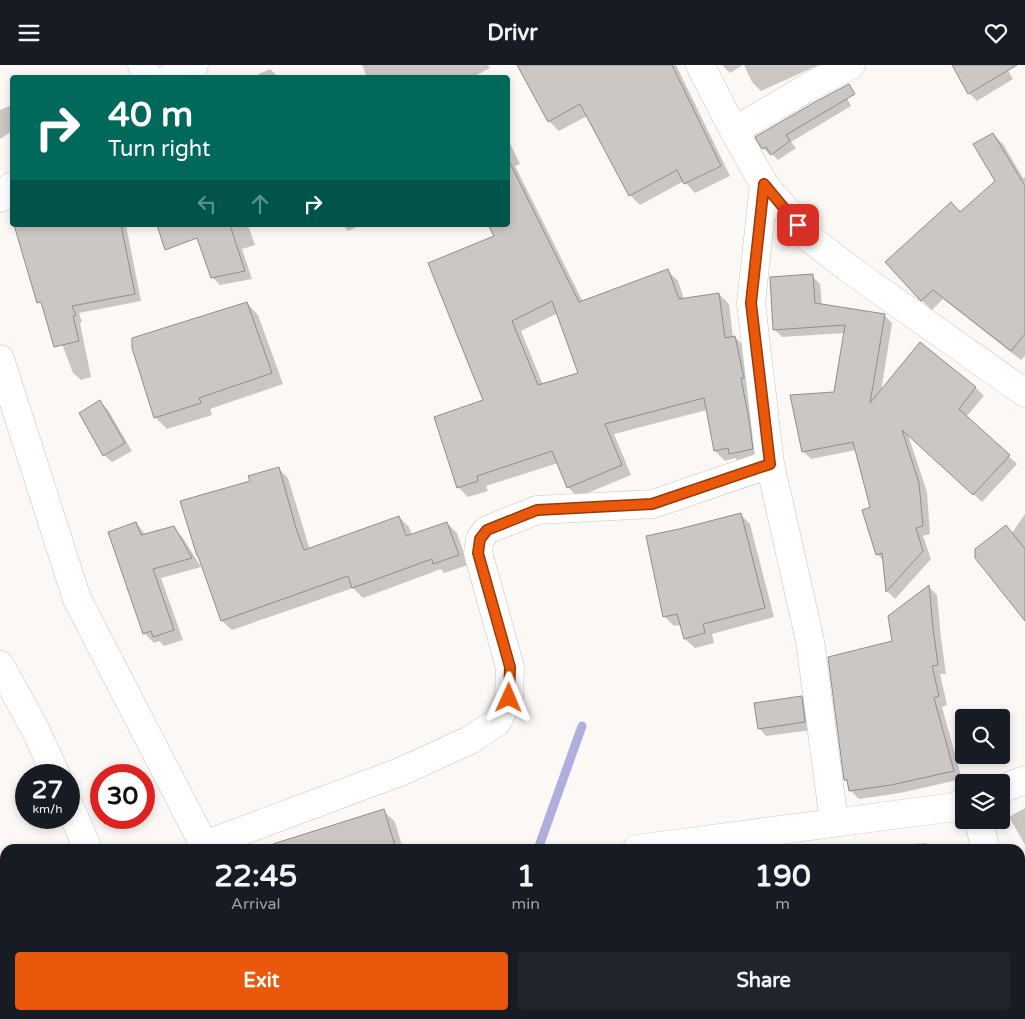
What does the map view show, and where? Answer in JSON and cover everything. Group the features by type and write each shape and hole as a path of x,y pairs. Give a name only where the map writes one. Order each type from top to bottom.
{"street":[{"path":"175,75 194,65"},
{"path":"700,65 764,184 809,238 855,273 1025,393"},
{"path":"734,131 807,88 851,65"},
{"path":"764,184 751,303 770,464 810,641 834,823"},
{"path":"0,198 10,187"},
{"path":"0,359 76,599 202,844"},
{"path":"212,844 400,772 470,740 497,722 509,698 510,667 478,553 480,539 487,530 537,510 652,504 770,464"},
{"path":"0,665 35,729 51,764"},
{"path":"1010,786 1025,781"},
{"path":"698,844 955,807"},
{"path":"79,829 86,844"},
{"path":"980,829 984,844"}],"building":[{"path":"517,65 672,65 721,166 684,184 677,170 629,196 580,104 548,122"},
{"path":"952,65 1017,65 968,94"},
{"path":"849,84 855,94 786,135 790,141 771,155 766,147 762,149 755,137"},
{"path":"993,133 1025,186 1025,334 1011,351 933,290 921,301 885,262 951,202 960,212 995,181 973,144"},
{"path":"510,163 579,302 668,269 679,299 719,293 725,338 735,336 744,378 741,378 753,449 729,454 728,448 714,451 704,398 605,424 622,465 567,488 552,451 477,476 478,481 457,488 434,417 483,400 428,263 494,236 489,227 510,227","holes":["552,301 578,373 538,385 512,321"]},
{"path":"15,227 121,227 135,294 72,306 76,315 73,316 79,341 54,347 41,302 37,303"},
{"path":"158,227 231,227 245,271 211,278 197,238 165,250"},
{"path":"813,274 815,303 885,314 870,403 920,342 976,387 959,409 1010,455 973,495 902,430 919,483 923,526 916,528 923,551 886,592 882,553 876,555 862,510 870,507 853,442 802,452 790,395 834,392 845,325 773,330 770,277"},
{"path":"247,302 272,373 199,398 201,403 154,418 132,348 132,338"},
{"path":"100,400 125,443 103,456 79,413"},
{"path":"279,467 304,550 399,516 406,536 447,522 459,555 433,564 432,559 352,588 348,576 221,621 197,556 180,501 250,481 248,476"},
{"path":"741,513 765,608 703,624 705,633 684,639 677,614 663,617 646,536"},
{"path":"136,522 141,535 174,526 192,558 153,569 174,630 153,637 151,631 143,634 108,532"},
{"path":"1006,525 1025,549 1025,621 975,558 975,549"},
{"path":"929,585 938,665 932,666 939,696 934,698 954,771 891,785 849,791 847,780 844,780 828,657 892,641 888,616"},
{"path":"802,696 805,722 758,729 754,703"},
{"path":"384,809 394,844 273,844"}],"waterway":[{"path":"540,844 582,726"}],"route":[{"path":"509,698 510,667 478,553 480,539 487,530 537,510 652,504 770,464 751,303 764,184 798,225"}]}
